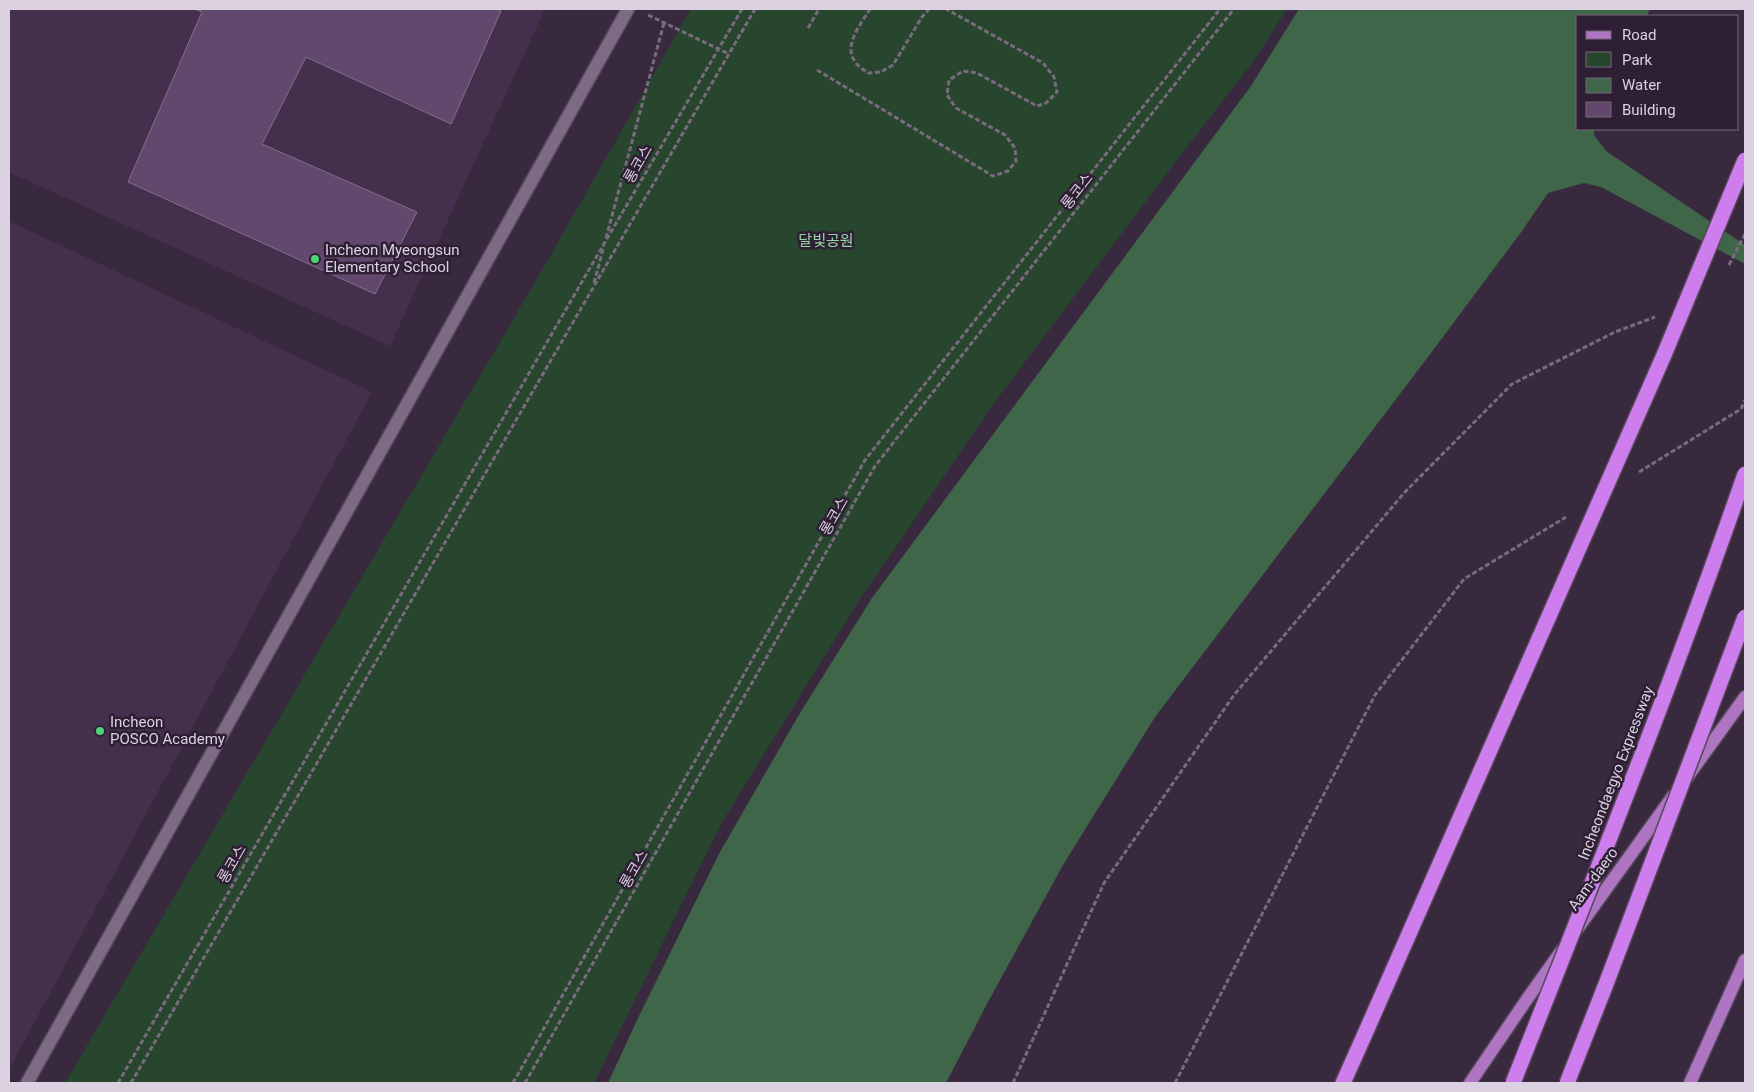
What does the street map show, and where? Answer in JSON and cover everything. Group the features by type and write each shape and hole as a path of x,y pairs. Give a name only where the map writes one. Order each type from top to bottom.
{"highway":[{"path":"1343,1083 1664,354 1745,160"},
{"name":"Incheondaegyo Expressway","path":"1512,1083 1603,856 1711,574 1745,474"},
{"path":"1567,1083 1745,616"}],"main road":[{"name":"Aam-daero","path":"1470,1083 1525,1002 1745,697"},
{"path":"1690,1083 1745,960"}],"street":[{"path":"27,1083 628,9"}],"path":[{"name":"롱코스","path":"118,1083 742,9"},
{"path":"131,1083 755,9"},
{"path":"808,28 818,9"},
{"path":"870,9 854,36 850,48 855,62 868,73 881,72 893,65 922,17 929,9"},
{"path":"818,70 993,176 1008,171 1016,161 1014,148 1005,135 956,108 947,95 949,80 963,71 977,73 1037,106 1046,103 1057,92 1054,77 1043,63 946,9"},
{"path":"513,1083 865,460 1220,9"},
{"name":"롱코스","path":"525,1083 875,466 1234,9"},
{"path":"592,289 664,24 729,54"},
{"path":"1728,267 1745,234"},
{"path":"1013,1083 1104,883 1234,695 1397,500 1512,384 1615,332 1658,316"},
{"path":"1632,476 1741,409 1745,400"},
{"path":"1175,1083 1375,695 1464,579 1574,512"}],"shaded area":[{"name":"Incheon Myeongsun Elementary School","path":"9,9 545,9 390,346 9,172"},
{"name":"Incheon POSCO Academy","path":"9,221 372,392 9,1070"}],"green space":[{"name":"달빛공원","path":"691,9 1287,9 1253,62 992,406 858,602 721,824 594,1083 65,1083 545,265"}],"water":[{"path":"1299,9 1650,9 1647,15 1576,15 1576,130 1594,130 1594,135 1606,151 1745,245 1745,264 1601,187 1584,183 1548,193 1428,357 1155,717 1063,865 946,1083 608,1083 720,852 800,713 872,598 1251,86"}],"building":[{"path":"194,9 496,9 501,11 451,124 306,57 262,144 417,212 375,294 128,182 202,12"}],"place":[{"name":"Incheon Myeongsun Elementary School","path":"315,259"},
{"name":"Incheon POSCO Academy","path":"100,731"}]}
